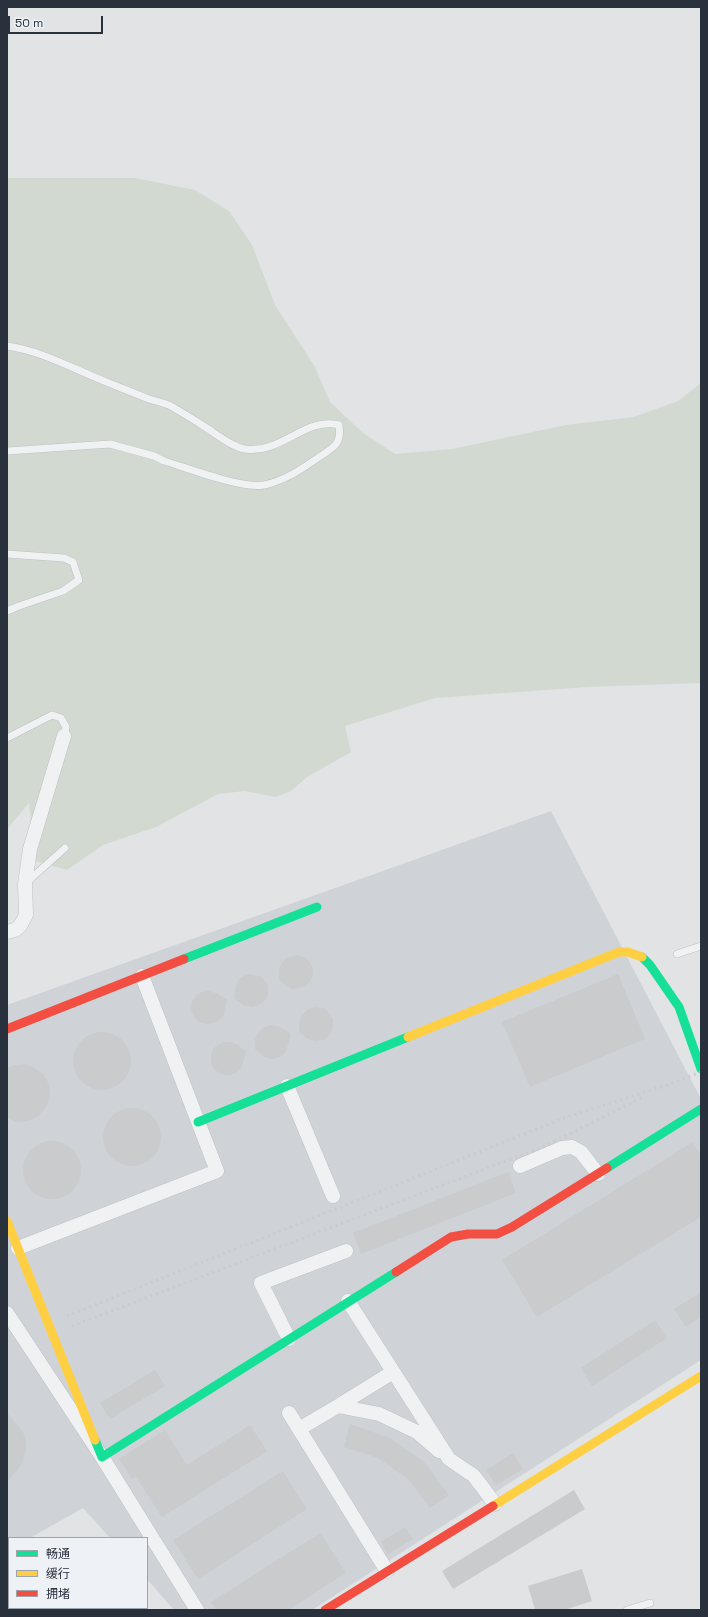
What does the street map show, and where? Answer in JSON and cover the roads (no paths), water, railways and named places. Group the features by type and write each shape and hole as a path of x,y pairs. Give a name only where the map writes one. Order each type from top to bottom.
{"street":[{"path":"7,932 15,930 24,921 26,915 25,884 30,849 64,736"},
{"path":"7,1029 317,907"},
{"path":"198,1122 619,952 637,954 644,958 679,1008 701,1070"},
{"path":"18,1248 217,1171 142,976"},
{"path":"287,1086 333,1196"},
{"path":"102,1457 451,1237 468,1234 497,1234 512,1228 701,1109"},
{"path":"520,1166 562,1148 572,1147 581,1152 598,1174"},
{"path":"7,1221 102,1457"},
{"path":"289,1339 261,1283 346,1251"},
{"path":"348,1301 449,1459"},
{"path":"7,1313 102,1457 197,1610"},
{"path":"299,1429 393,1372"},
{"path":"325,1610 701,1376"},
{"path":"338,1406 379,1414 417,1432 449,1459 474,1476 495,1504"},
{"path":"289,1413 387,1571"}],"lane":[{"path":"7,346 24,348 64,363 81,372 167,404 227,441 245,449 274,446 311,428 330,422 339,425 341,434 337,444 303,468 284,478 255,486 236,482 154,456 110,444 7,451"},
{"path":"7,554 64,558 73,562 79,580 63,591 7,611"},
{"path":"7,738 52,715 61,718 66,726 64,736"},
{"path":"25,884 65,848"},
{"path":"677,954 701,946"},
{"path":"627,1610 650,1603"}],"railway":[{"path":"67,1316 567,1117 670,1084 701,1072"},
{"path":"72,1326 548,1145 645,1096"}]}
